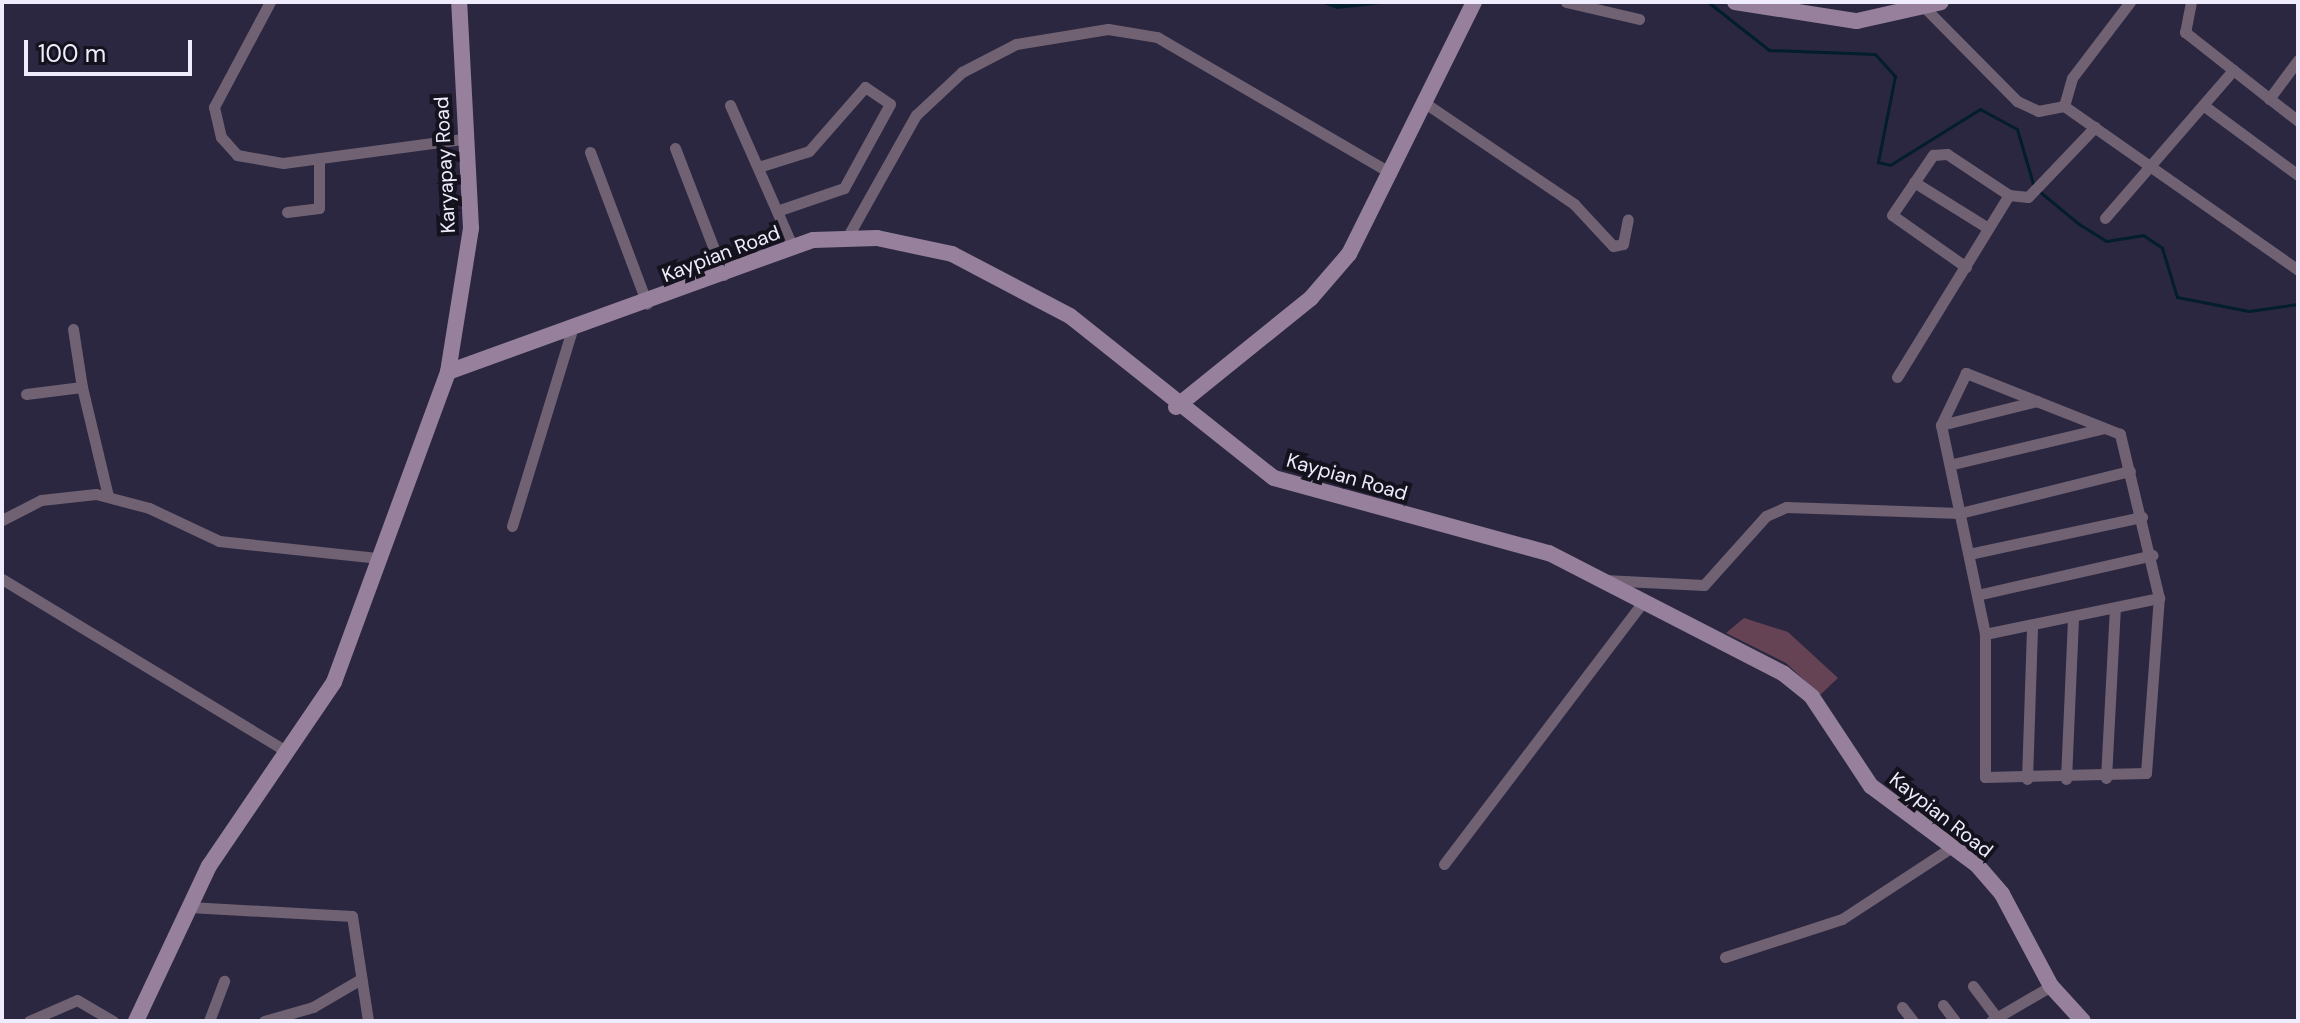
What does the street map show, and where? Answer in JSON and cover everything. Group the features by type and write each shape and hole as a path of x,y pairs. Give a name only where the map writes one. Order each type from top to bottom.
{"main road":[{"name":"Karyapay Road","path":"136,1021 189,907 286,751 334,682 448,372 471,228 459,2"},
{"path":"1176,407 1311,298 1349,254 1391,173 1422,101 1474,2"},
{"path":"1735,2 1857,21 1903,7 1925,8 1941,2"},
{"name":"Kaypian Road","path":"448,372 571,333 793,248 848,236 952,254 1070,316 1176,407 1274,478 1516,541 1784,674 1812,697 1871,786 1949,849 1977,865 2002,894 2051,986 2083,1021"}],"street":[{"path":"270,2 267,21 219,92 215,120 237,155 283,163 464,139"},
{"path":"1566,2 1639,19"},
{"path":"2064,106 2072,78 2130,2"},
{"path":"2191,2 2185,32 2298,121"},
{"path":"1925,8 2017,101 2038,111 2064,106 2298,270"},
{"path":"848,236 916,115 962,72 1016,44 1108,29 1157,37 1391,173"},
{"path":"2269,99 2298,60"},
{"path":"2105,218 2153,171 2233,70"},
{"path":"758,167 809,151 865,87 890,104 844,188 777,211"},
{"path":"1422,101 1574,204 1613,246 1623,244 1628,219"},
{"path":"730,105 793,248"},
{"path":"2203,105 2298,175"},
{"path":"1966,267 1892,215 1914,182 1941,152 2009,195 2041,191 2095,127"},
{"path":"675,148 724,275"},
{"path":"590,152 647,305"},
{"path":"287,212 319,208 319,159"},
{"path":"1914,182 1988,228"},
{"path":"1897,377 2009,195"},
{"path":"73,329 82,387 108,496"},
{"path":"512,526 571,333"},
{"path":"1966,373 2038,401 2120,434 2153,555 2159,598 2146,773 2106,778 1991,780 1981,770 1985,634 1953,464 1941,425 1966,373"},
{"path":"26,394 82,387"},
{"path":"1941,425 2038,401"},
{"path":"1953,464 2105,428"},
{"path":"1596,580 1704,585 1766,516 1786,507 1960,513 2130,471"},
{"path":"2,520 55,497 108,496 219,541 379,558"},
{"path":"1969,554 2142,517"},
{"path":"1977,595 2153,555"},
{"path":"2,579 286,751"},
{"path":"1985,634 2073,619 2159,598"},
{"path":"1444,864 1642,603"},
{"path":"2106,778 2115,608"},
{"path":"2066,779 2073,619"},
{"path":"2027,779 2032,627"},
{"path":"1725,957 1842,919 1949,849"},
{"path":"189,907 352,916 368,1021"},
{"path":"264,1021 324,1003 361,979"},
{"path":"209,1021 224,981"},
{"path":"1973,986 1994,1019 2051,986"},
{"path":"29,1021 77,1000 113,1021"},
{"path":"1943,1005 1955,1021"},
{"path":"1902,1007 1913,1021"}],"shaded area":[{"path":"1744,618 1788,632 1838,678 1820,695 1786,663 1726,633"}],"water":[{"path":"1319,2 1400,2 1337,9"}],"waterway":[{"path":"1708,2 1769,50 1875,54 1895,76 1878,162 1890,165 1980,109 2017,129 2034,187 2079,224 2106,241 2143,235 2162,248 2177,297 2249,311 2298,304"}]}
